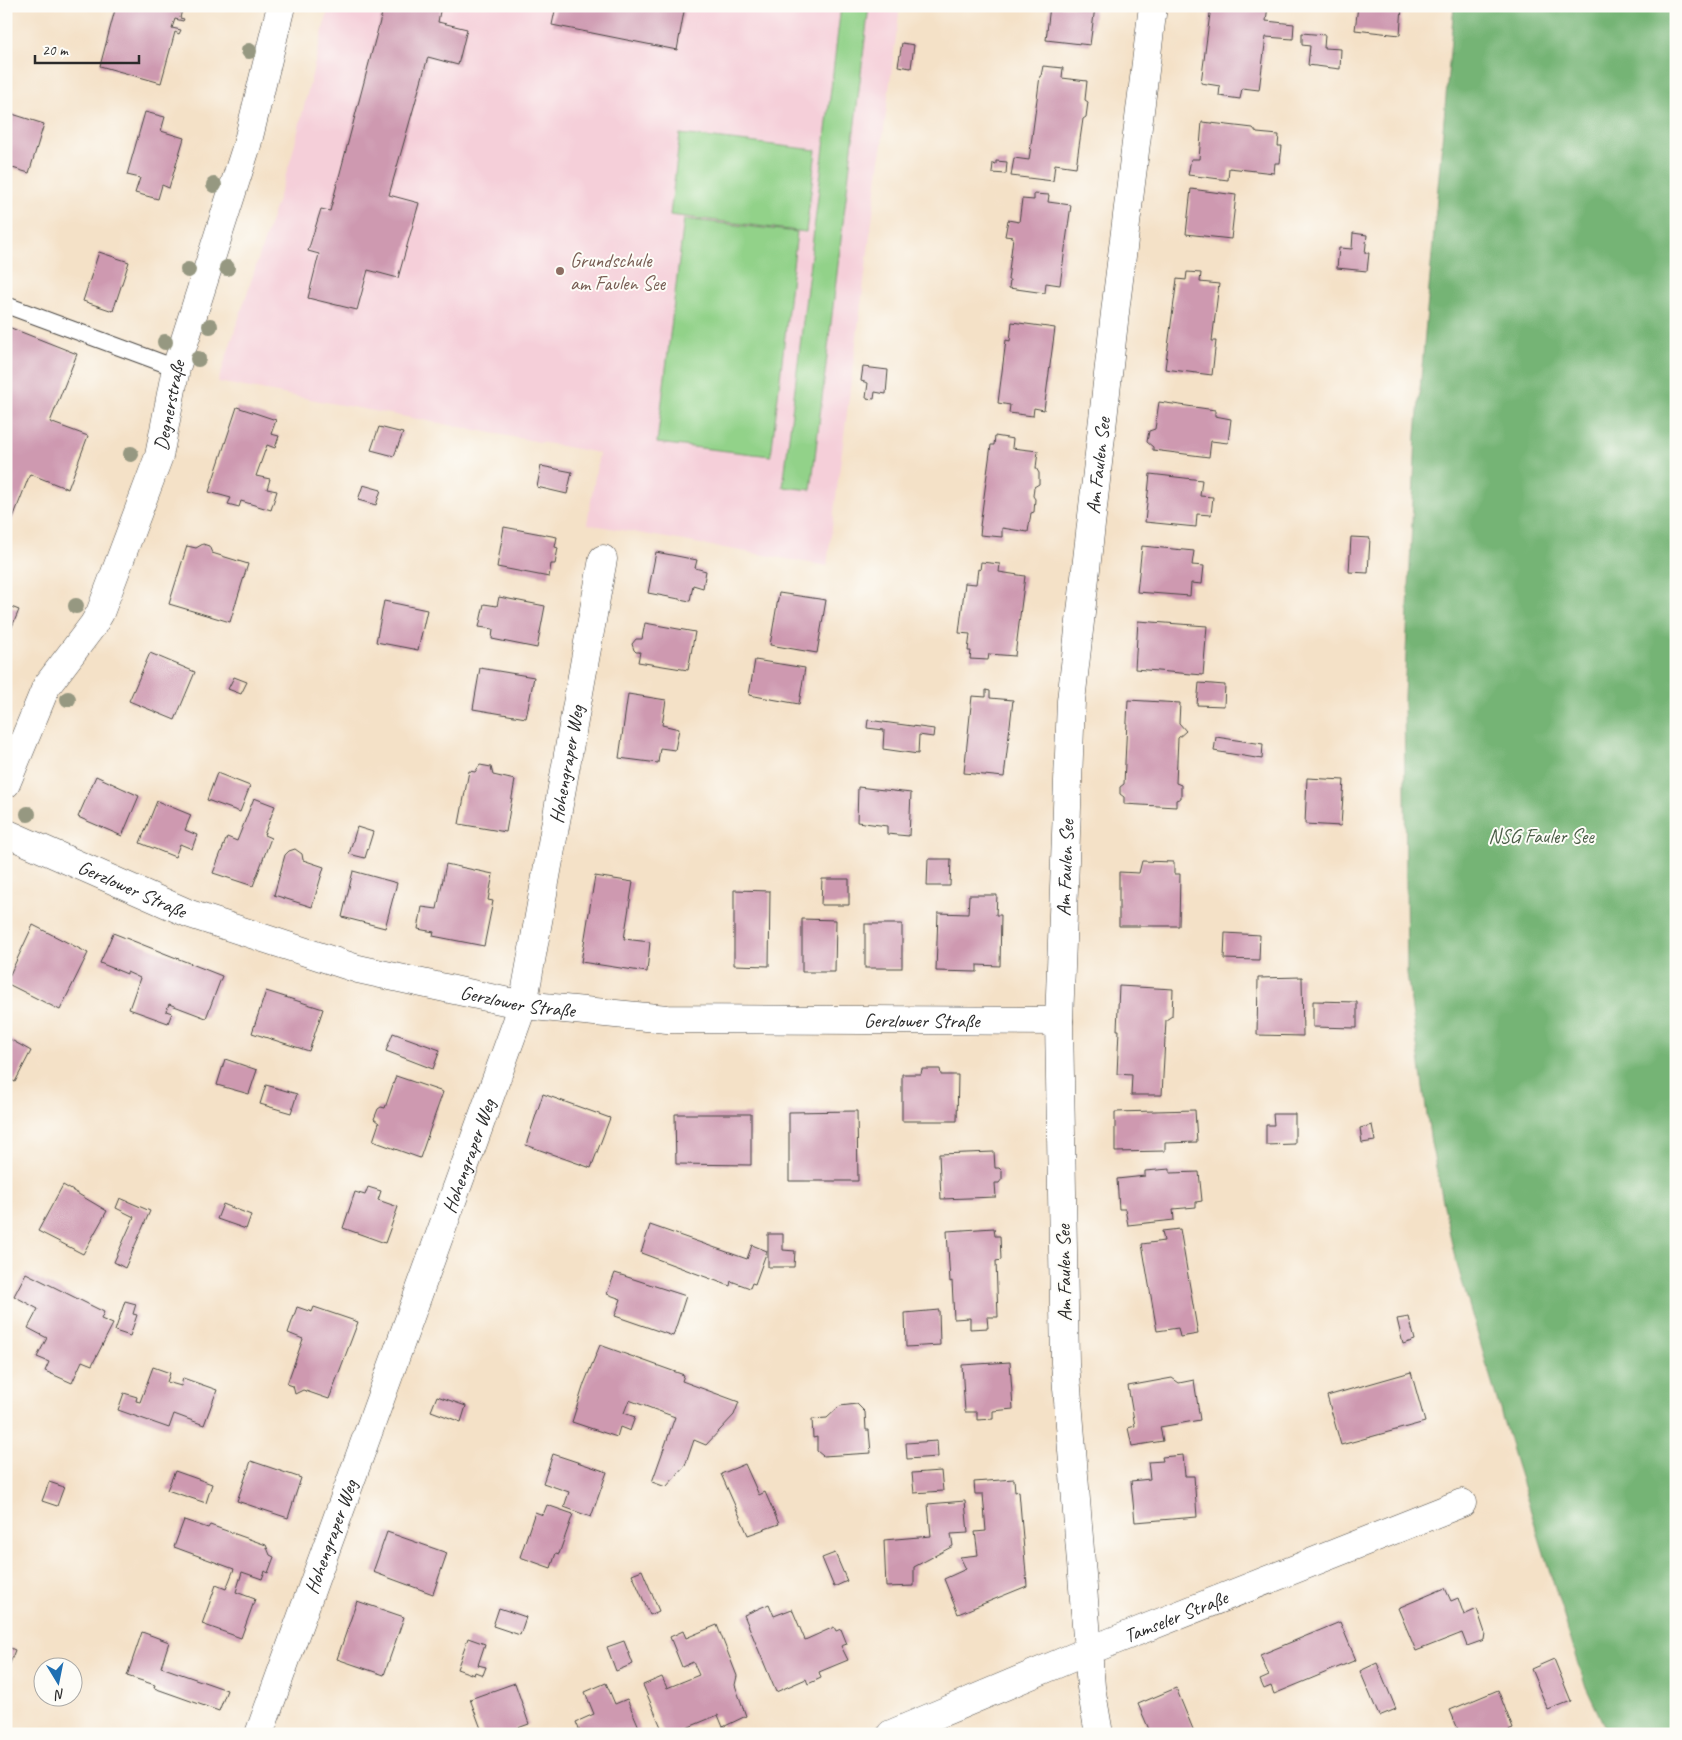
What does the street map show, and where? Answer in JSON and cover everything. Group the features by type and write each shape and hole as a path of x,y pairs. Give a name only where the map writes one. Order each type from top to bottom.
{"street":[{"name":"Degnerstraße","path":"6,784 46,687 93,626 100,612 159,456 176,368 247,145 281,6"},
{"name":"Am Faulen See","path":"1099,1734 1091,1687 1066,1363 1059,1021 1071,701 1116,304 1153,6"},
{"name":"Hohengraper Weg","path":"259,1734 523,1005 603,559"},
{"name":"Gerzlower Straße","path":"6,833 190,914 358,969 523,1005 667,1019 1059,1021"},
{"name":"Tamseler Straße","path":"891,1734 1088,1651 1462,1504"}],"lane":[{"path":"6,305 176,368"}],"shaded area":[{"name":"Grundschule am Faulen See","path":"329,6 900,6 827,566 587,524 599,453 218,382 291,159"}],"green space":[{"path":"841,6 869,6 811,490 783,487"},
{"name":"NSG Fauler See","path":"1454,6 1676,6 1676,1734 1608,1734 1586,1687 1516,1464 1454,1254 1431,1143 1407,974 1404,697 1416,435"},
{"path":"680,134 816,150 806,232 670,215"},
{"path":"684,219 797,232 771,456 657,443"}],"building":[{"path":"116,6 183,6 180,18 184,19 183,21 175,19 172,28 181,30 179,34 175,32 161,83 100,66"},
{"path":"384,6 441,6 438,22 467,29 458,65 428,57 389,195 419,203 398,278 368,270 357,310 308,298 319,254 308,251 321,209 330,211"},
{"path":"556,6 685,6 677,50 552,25"},
{"path":"1050,6 1095,7 1090,45 1046,40"},
{"path":"1211,6 1268,6 1266,21 1294,24 1293,39 1266,37 1259,90 1242,88 1240,99 1219,96 1220,86 1201,83"},
{"path":"1358,6 1402,6 1400,35 1355,30"},
{"path":"1302,33 1325,35 1324,48 1341,49 1340,69 1308,65 1310,46 1302,45"},
{"path":"902,43 914,45 911,68 898,66"},
{"path":"1043,66 1063,68 1062,78 1087,81 1085,100 1088,102 1086,117 1083,119 1076,167 1055,164 1053,181 1011,176 1014,158 1029,160"},
{"path":"6,68 10,69 7,81 6,81"},
{"path":"6,112 44,124 29,173 6,166"},
{"path":"145,112 165,117 161,131 184,138 169,188 162,185 158,199 135,193 140,178 127,175"},
{"path":"1202,122 1253,128 1257,133 1279,135 1278,146 1282,146 1280,163 1275,163 1274,173 1229,168 1228,180 1188,175 1191,159 1199,159"},
{"path":"996,161 1007,162 1006,174 992,173 993,163 996,164"},
{"path":"1191,189 1236,195 1231,239 1186,234"},
{"path":"1034,194 1049,195 1048,202 1071,205 1060,285 1046,283 1045,293 1009,288 1010,280 1008,280 1013,237 1005,236 1008,220 1019,222 1022,199 1034,200"},
{"path":"1353,233 1367,235 1365,253 1369,253 1367,271 1337,268 1339,248 1352,249"},
{"path":"99,252 129,262 113,311 83,301"},
{"path":"1187,272 1201,273 1200,282 1219,284 1212,341 1216,341 1212,375 1165,369 1177,279 1186,280"},
{"path":"1012,322 1055,328 1044,410 1034,408 1033,416 1009,413 1010,405 998,403 1006,340 1010,341"},
{"path":"6,326 77,354 50,422 88,436 68,489 30,474 6,536"},
{"path":"863,367 888,370 886,394 875,392 874,399 866,398 868,383 861,381"},
{"path":"1159,402 1215,410 1215,416 1231,419 1228,443 1211,441 1209,457 1153,450 1153,447 1147,442 1149,431 1155,429"},
{"path":"237,407 276,420 271,434 279,436 275,448 267,445 256,476 270,479 267,489 277,491 271,510 241,501 239,507 228,504 231,498 209,492"},
{"path":"379,427 403,433 394,456 371,450"},
{"path":"995,436 1013,439 1012,448 1038,451 1036,468 1039,473 1039,484 1034,487 1034,512 1031,513 1028,532 1002,528 1002,537 980,535 991,445 994,445"},
{"path":"541,466 572,472 567,494 537,487"},
{"path":"1150,474 1202,480 1200,496 1213,497 1211,515 1197,514 1196,527 1145,522"},
{"path":"363,485 381,490 376,505 358,500"},
{"path":"504,527 557,537 555,547 558,548 555,564 551,564 549,577 497,567"},
{"path":"1351,537 1370,538 1368,573 1349,572"},
{"path":"203,544 209,546 212,553 248,564 230,622 169,604 187,546 196,548"},
{"path":"1142,546 1194,551 1192,565 1204,566 1202,584 1191,583 1190,596 1137,592"},
{"path":"656,552 697,560 695,568 706,571 703,588 693,585 690,601 648,593"},
{"path":"981,562 1000,564 999,572 1025,576 1015,656 989,654 988,660 970,659 971,651 968,651 970,634 959,633 965,583 976,584"},
{"path":"779,593 826,600 817,653 770,645"},
{"path":"499,597 545,606 537,648 492,639 493,629 479,627 484,604 497,606"},
{"path":"384,601 427,610 418,650 376,642"},
{"path":"6,605 19,610 6,641"},
{"path":"1138,621 1207,626 1203,675 1135,669"},
{"path":"645,623 695,632 688,670 638,662 640,652 634,650 632,644 636,639 642,639"},
{"path":"150,653 195,672 175,720 129,701"},
{"path":"755,660 805,668 799,704 749,695"},
{"path":"480,668 534,677 526,718 473,709"},
{"path":"234,677 247,682 241,694 228,689"},
{"path":"1199,683 1225,685 1224,706 1197,705"},
{"path":"986,690 990,691 990,698 1013,700 1004,777 964,773 972,696 986,697"},
{"path":"628,694 666,700 662,725 679,729 675,750 660,748 658,763 619,758"},
{"path":"1128,700 1180,703 1179,723 1186,731 1178,738 1176,783 1181,785 1181,798 1176,800 1176,807 1124,804 1124,797 1120,794 1120,787 1124,784"},
{"path":"868,720 934,729 933,737 919,735 918,754 883,749 884,730 867,728"},
{"path":"1216,737 1263,744 1262,759 1214,751"},
{"path":"480,765 491,767 493,775 515,780 506,832 459,824 469,771 475,772"},
{"path":"217,773 250,786 240,812 207,800"},
{"path":"96,776 139,796 122,836 78,817"},
{"path":"1307,778 1344,780 1341,826 1305,824"},
{"path":"858,787 911,793 909,836 887,834 887,826 857,822"},
{"path":"254,798 275,806 264,835 271,838 253,886 213,873 227,837 237,841"},
{"path":"157,801 191,815 185,830 197,835 192,849 180,844 175,857 140,843"},
{"path":"357,827 373,832 365,858 349,854"},
{"path":"295,849 302,854 303,860 324,867 312,907 274,895 285,855"},
{"path":"928,859 951,859 950,886 927,886"},
{"path":"1142,861 1174,862 1174,874 1180,874 1179,926 1119,926 1119,872 1139,873"},
{"path":"446,864 493,874 488,900 493,901 484,946 433,936 434,932 418,929 422,907 437,909"},
{"path":"353,871 397,883 385,928 342,917"},
{"path":"595,876 633,882 624,939 650,942 647,972 581,962"},
{"path":"822,879 849,879 849,905 821,905"},
{"path":"734,890 770,891 769,966 734,965"},
{"path":"969,895 997,895 996,915 1001,915 1000,966 977,965 977,972 936,971 938,913 968,914"},
{"path":"802,919 836,920 835,972 802,972"},
{"path":"865,924 902,924 902,968 865,968"},
{"path":"33,925 88,953 60,1010 6,983"},
{"path":"113,933 222,976 206,1018 169,1004 166,1011 172,1013 168,1023 129,1009 140,978 100,963"},
{"path":"1225,933 1260,935 1259,960 1224,959"},
{"path":"1302,977 1303,1036 1257,1035 1258,978"},
{"path":"1119,986 1173,989 1172,1016 1166,1020 1162,1095 1131,1095 1132,1075 1117,1074"},
{"path":"266,991 323,1009 309,1051 252,1033"},
{"path":"1313,1001 1357,1002 1357,1028 1313,1027"},
{"path":"393,1033 440,1050 433,1069 386,1051"},
{"path":"6,1037 31,1051 15,1082 6,1077"},
{"path":"225,1059 257,1070 249,1094 217,1085"},
{"path":"922,1069 940,1069 941,1075 958,1075 957,1121 902,1121 902,1074 921,1074"},
{"path":"396,1076 443,1092 420,1158 373,1141 379,1123 374,1119 378,1109 381,1107 385,1108"},
{"path":"266,1085 297,1094 291,1113 260,1104"},
{"path":"543,1094 610,1118 591,1168 526,1145"},
{"path":"1195,1110 1197,1142 1165,1143 1165,1151 1115,1152 1115,1112"},
{"path":"857,1111 858,1181 789,1181 789,1112"},
{"path":"675,1114 751,1114 751,1165 676,1164"},
{"path":"1273,1114 1295,1114 1295,1144 1266,1145 1266,1125 1274,1125"},
{"path":"1372,1125 1375,1141 1362,1143 1360,1128"},
{"path":"994,1152 995,1168 999,1168 1002,1171 1002,1179 999,1183 995,1183 996,1197 941,1199 939,1154"},
{"path":"1170,1169 1170,1173 1199,1172 1202,1201 1196,1202 1196,1207 1173,1209 1174,1220 1128,1225 1125,1209 1119,1209 1117,1179 1145,1176 1145,1171"},
{"path":"63,1185 107,1211 83,1254 38,1231"},
{"path":"368,1187 381,1191 378,1200 398,1207 385,1243 343,1228 355,1192 365,1195"},
{"path":"120,1198 150,1211 125,1268 114,1262 134,1217 116,1208"},
{"path":"223,1204 251,1215 246,1229 217,1219"},
{"path":"650,1225 747,1259 752,1245 767,1251 755,1284 752,1283 750,1288 731,1281 730,1286 641,1253"},
{"path":"994,1228 995,1236 1000,1236 1001,1260 996,1261 998,1317 987,1317 988,1328 970,1329 970,1318 954,1319 947,1231"},
{"path":"1180,1229 1198,1334 1180,1337 1178,1328 1157,1331 1142,1244 1164,1241 1162,1231"},
{"path":"768,1234 783,1234 783,1250 795,1251 794,1267 768,1267"},
{"path":"26,1273 104,1312 101,1319 113,1324 92,1365 82,1361 72,1383 45,1371 49,1362 37,1357 47,1338 28,1328 38,1309 14,1296"},
{"path":"615,1273 686,1296 673,1336 615,1316 621,1299 607,1294"},
{"path":"125,1301 136,1304 133,1314 137,1315 130,1336 115,1331"},
{"path":"297,1307 312,1312 314,1307 358,1322 329,1399 303,1390 295,1394 293,1386 287,1384 303,1339 288,1333"},
{"path":"939,1310 940,1345 906,1347 905,1313"},
{"path":"1409,1317 1415,1340 1403,1344 1397,1319"},
{"path":"600,1345 684,1375 682,1381 739,1402 734,1415 706,1445 694,1440 685,1466 666,1487 652,1482 675,1417 629,1400 624,1413 635,1417 630,1431 620,1427 617,1437 572,1422 584,1384"},
{"path":"1010,1362 1013,1409 993,1411 993,1419 977,1420 977,1412 965,1412 962,1365"},
{"path":"153,1367 170,1373 167,1382 181,1386 183,1378 217,1390 204,1425 174,1414 169,1428 118,1410 124,1393 137,1397 136,1401 140,1402"},
{"path":"1411,1372 1425,1422 1341,1445 1327,1396"},
{"path":"1172,1378 1179,1383 1194,1380 1200,1420 1160,1427 1163,1441 1132,1446 1128,1428 1135,1426 1128,1386"},
{"path":"437,1396 466,1406 461,1422 431,1411"},
{"path":"857,1404 865,1412 866,1430 869,1430 871,1453 823,1456 817,1451 817,1437 813,1438 812,1419 827,1418 840,1406"},
{"path":"937,1441 938,1457 907,1459 906,1443"},
{"path":"553,1454 607,1472 591,1517 564,1507 569,1492 543,1483"},
{"path":"1183,1455 1185,1476 1194,1476 1197,1517 1135,1522 1131,1481 1150,1479 1148,1462 1163,1461 1162,1457"},
{"path":"251,1461 301,1478 288,1518 237,1501"},
{"path":"745,1464 759,1495 765,1492 779,1524 748,1535 721,1474"},
{"path":"175,1471 212,1484 206,1503 167,1490"},
{"path":"941,1471 943,1491 914,1493 912,1473"},
{"path":"1014,1479 1015,1492 1019,1491 1027,1586 958,1614 944,1579 966,1569 960,1557 978,1555 975,1532 986,1531 983,1494 975,1494 974,1482"},
{"path":"49,1482 64,1487 57,1506 42,1501"},
{"path":"965,1501 968,1533 951,1534 953,1546 914,1567 914,1586 886,1587 884,1540 931,1536 928,1504"},
{"path":"547,1505 573,1514 559,1554 556,1553 551,1568 520,1557 535,1512 543,1515"},
{"path":"184,1520 208,1528 210,1525 266,1545 270,1555 274,1557 268,1573 265,1571 262,1579 242,1572 236,1592 255,1599 241,1638 202,1624 216,1585 226,1589 234,1569 174,1547"},
{"path":"387,1532 447,1553 433,1594 373,1572"},
{"path":"835,1553 847,1581 834,1587 822,1558"},
{"path":"642,1570 659,1611 650,1615 632,1574"},
{"path":"1445,1588 1451,1601 1458,1598 1464,1615 1477,1609 1485,1633 1484,1640 1467,1646 1462,1633 1416,1651 1398,1608"},
{"path":"357,1601 404,1617 384,1675 337,1659"},
{"path":"769,1604 774,1616 792,1609 805,1640 834,1627 836,1631 841,1629 847,1644 841,1646 848,1660 819,1672 821,1678 808,1684 806,1679 776,1692 744,1615"},
{"path":"499,1608 526,1617 520,1635 493,1626"},
{"path":"1340,1622 1356,1660 1274,1694 1271,1686 1264,1689 1260,1680 1269,1676 1260,1655"},
{"path":"717,1625 737,1676 735,1685 746,1716 723,1727 718,1715 672,1734 664,1734 643,1685 662,1677 667,1688 699,1675 693,1662 682,1667 670,1637 683,1631 686,1638"},
{"path":"142,1632 169,1642 161,1667 227,1690 219,1711 154,1688 155,1685 127,1676"},
{"path":"468,1638 485,1644 478,1665 486,1667 483,1675 475,1672 474,1675 457,1669"},
{"path":"624,1641 633,1664 616,1671 607,1647"},
{"path":"6,1646 15,1650 6,1674"},
{"path":"1554,1659 1571,1701 1548,1710 1531,1669"},
{"path":"1377,1663 1396,1709 1379,1716 1360,1671"},
{"path":"515,1683 529,1724 515,1729 516,1732 512,1734 483,1734 470,1699"},
{"path":"606,1683 615,1704 627,1699 642,1734 581,1734 576,1722 594,1714 585,1692"},
{"path":"1176,1688 1195,1734 1151,1734 1138,1704"},
{"path":"1498,1690 1513,1729 1500,1734 1460,1734 1450,1710"}],"place":[{"name":"Grundschule am Faulen See","path":"560,271"}]}
